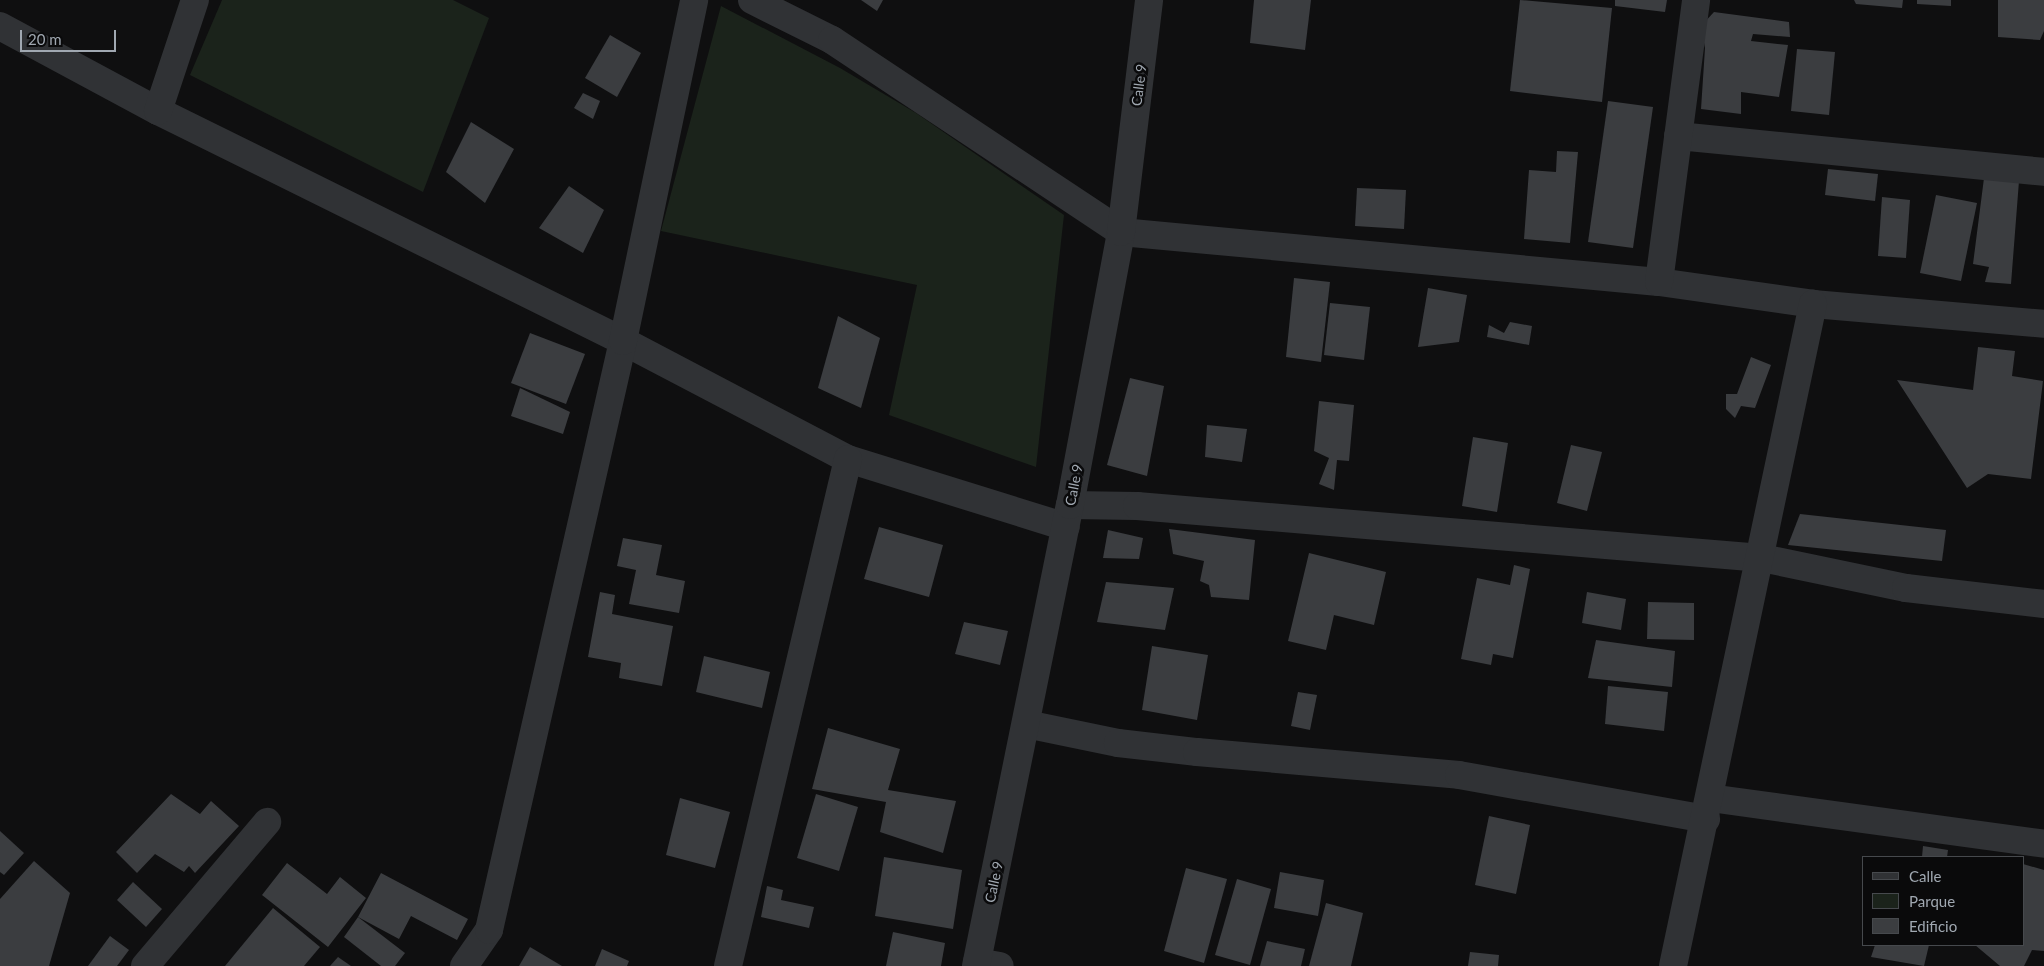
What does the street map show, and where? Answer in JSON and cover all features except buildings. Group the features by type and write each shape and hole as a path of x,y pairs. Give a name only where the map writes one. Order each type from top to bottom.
{"street":[{"path":"158,111 196,0"},
{"path":"464,966 489,930 623,340 694,0"},
{"path":"752,0 832,40 1121,232 1659,282 1813,304 2044,324"},
{"name":"Calle 9","path":"985,965 1026,724 1068,516 1121,232 1149,0"},
{"path":"1659,282 1696,0"},
{"path":"0,26 158,111 623,340 848,459 1068,516 1137,506 1762,558 1906,588 2044,604"},
{"path":"1678,136 2044,172"},
{"path":"1673,966 1762,558 1813,304"},
{"path":"728,966 848,459"},
{"path":"1026,724 1118,743 1197,752 1459,775 1708,808 2044,844"},
{"path":"145,966 267,822"}],"green space":[{"path":"222,0 453,0 489,18 423,192 190,75"},
{"path":"721,6 840,68 916,113 1064,215 1036,467 889,415 917,285 661,231"}]}
